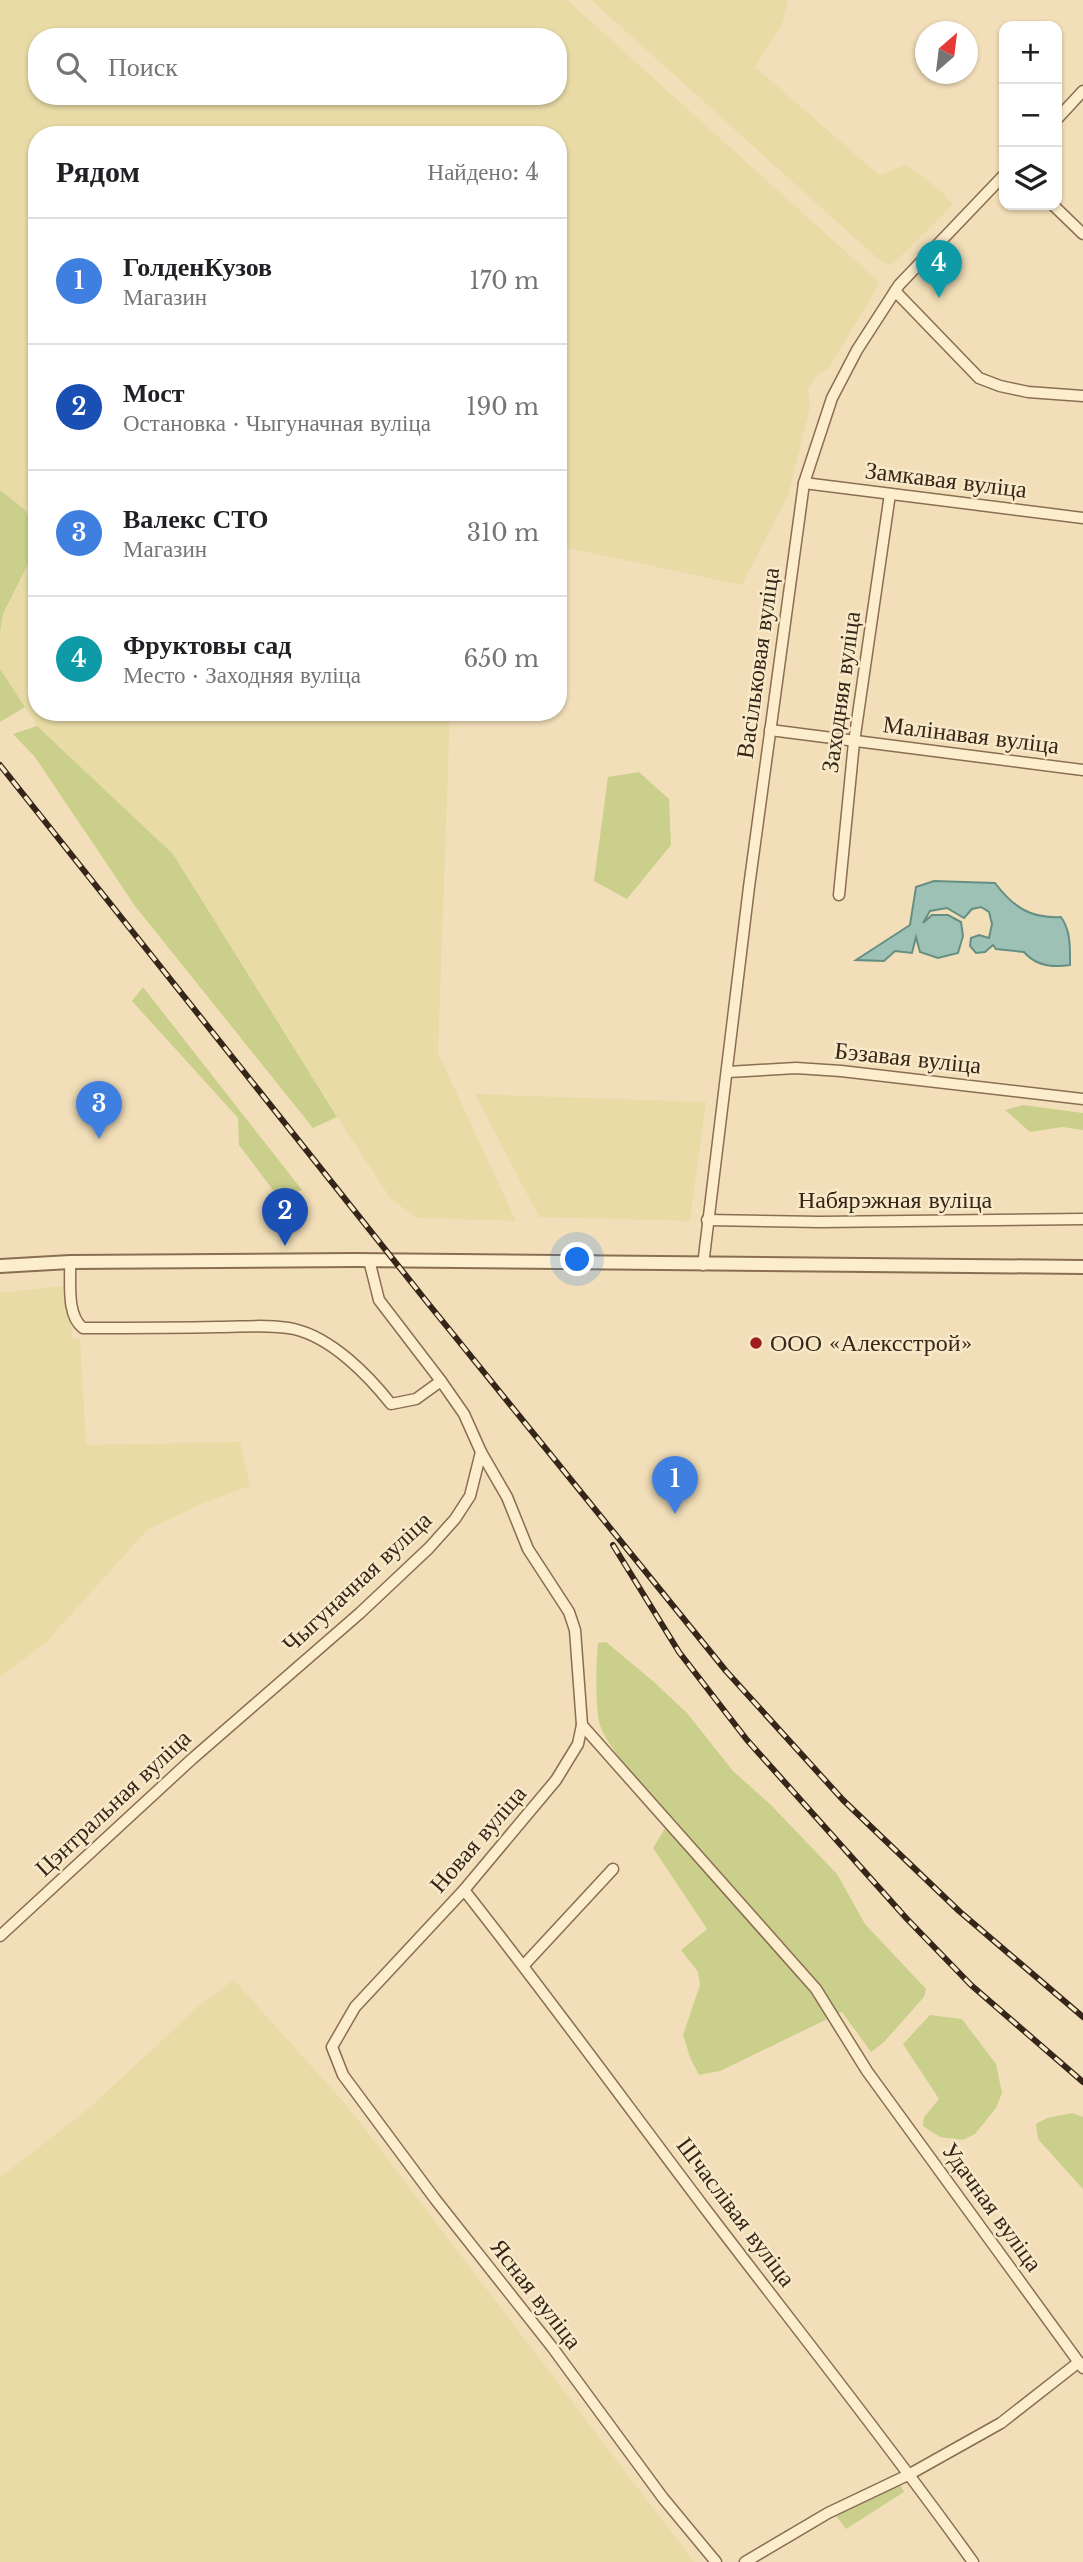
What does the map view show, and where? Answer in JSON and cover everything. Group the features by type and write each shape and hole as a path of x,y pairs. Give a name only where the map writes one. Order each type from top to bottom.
{"street":[{"path":"1062,114 1083,91"},
{"name":"Васільковая вуліца","path":"703,1265 804,483 832,398 858,349 895,291 999,180"},
{"path":"1058,210 1083,234"},
{"path":"895,291 979,378 1028,392 1083,396"},
{"name":"Замкавая вуліца","path":"804,483 1083,518"},
{"name":"Заходняя вуліца","path":"839,895 855,742 890,494"},
{"name":"Малінавая вуліца","path":"770,730 1083,770"},
{"name":"Бэзавая вуліца","path":"728,1072 796,1068 841,1071 1083,1099"},
{"name":"Набярэжная вуліца","path":"707,1220 820,1222 1083,1219"},
{"path":"369,1260 379,1300 464,1414 481,1452"},
{"path":"0,1266 70,1262 369,1260 1083,1267"},
{"path":"70,1262 73,1314 75,1322 83,1328 293,1329 323,1342 354,1364 391,1404 416,1399 441,1381"},
{"name":"Новая вуліца","path":"332,2047 355,2007 464,1890 556,1780 578,1744 582,1726 575,1630 569,1612 528,1549 507,1497 481,1452"},
{"name":"Чыгуначная вуліца","path":"255,1703 360,1613 456,1519 470,1496 481,1452"},
{"name":"Цэнтральная вуліца","path":"0,1936 255,1703"},
{"name":"Удачная вуліца","path":"582,1726 816,1989 867,2071 1081,2365"},
{"path":"524,1965 613,1869"},
{"name":"Шчаслівая вуліца","path":"464,1890 524,1965 708,2212 910,2474 973,2562"},
{"name":"Ясная вуліца","path":"332,2047 343,2075 412,2168 552,2347 663,2498 716,2562"},
{"path":"745,2562 828,2513 910,2474 1001,2423 1081,2365"}],"shaded area":[{"path":"0,0 567,0 878,281 876,290 828,369 819,373 808,388 810,407 788,495 742,585 567,548 567,126 28,126 28,516 25,510 0,490"},
{"path":"591,0 788,0 782,24 755,67 879,175 906,165 938,188 953,205 889,265 877,258"},
{"path":"28,564 28,712 0,669 3,615"},
{"path":"34,721 450,721 438,1053 516,1221 417,1218 391,1199 173,854"},
{"path":"475,1094 706,1102 690,1221 539,1217"},
{"path":"69,1285 72,1338 80,1340 86,1445 240,1442 250,1486 205,1502 147,1530 46,1642 0,1677 0,1293"},
{"path":"234,1980 348,2107 694,2562 0,2562 0,2177 86,2111 201,2004"}],"green space":[{"path":"0,490 25,510 28,516 28,564 3,614 0,634"},
{"path":"0,669 25,707 0,722"},
{"path":"37,726 173,854 337,1117 313,1128 135,906 35,757 13,734"},
{"path":"639,772 669,799 671,845 627,899 594,881 608,777"},
{"path":"143,987 302,1190 279,1198 239,1145 238,1118 132,1001"},
{"path":"1023,1105 1083,1113 1083,1130 1062,1127 1030,1132 1005,1110"},
{"path":"606,1642 687,1713 733,1771 771,1805 837,1874 865,1924 926,1989 924,1997 884,2042 871,2052 842,2012 720,2071 699,2075 683,2035 700,1985 698,1972 681,1950 707,1929 653,1848 670,1815 621,1759 600,1725 597,1651 598,1643"},
{"path":"930,2015 962,2019 996,2064 1002,2093 996,2108 975,2134 963,2140 940,2137 923,2126 924,2117 939,2099 903,2044"},
{"path":"1072,2113 1083,2117 1083,2189 1038,2139 1036,2124 1047,2118"},
{"path":"900,2484 904,2492 846,2529 836,2516"}],"water":[{"path":"934,881 995,883 1009,899 1024,910 1041,916 1061,917 1068,934 1070,965 1045,965 1024,952 996,949 993,945 985,952 976,953 970,946 971,938 979,935 989,938 992,924 989,912 981,907 972,909 964,918 947,908 930,911 923,923 932,915 948,915 961,922 963,936 958,953 938,958 920,952 916,937 912,953 895,951 884,961 856,960 910,925 916,887"}],"railway":[{"path":"0,765 427,1302 726,1671 843,1800 959,1911 1083,2017"},
{"path":"613,1545 679,1652 747,1740 907,1919 971,1985 1083,2082"}],"place":[{"name":"Фруктовы сад","path":"939,298"},
{"name":"Валекс СТО","path":"99,1139"},
{"name":"Мост","path":"285,1246"},
{"name":"ООО «Алексстрой»","path":"756,1343"},
{"name":"ГолденКузов","path":"675,1514"}]}
